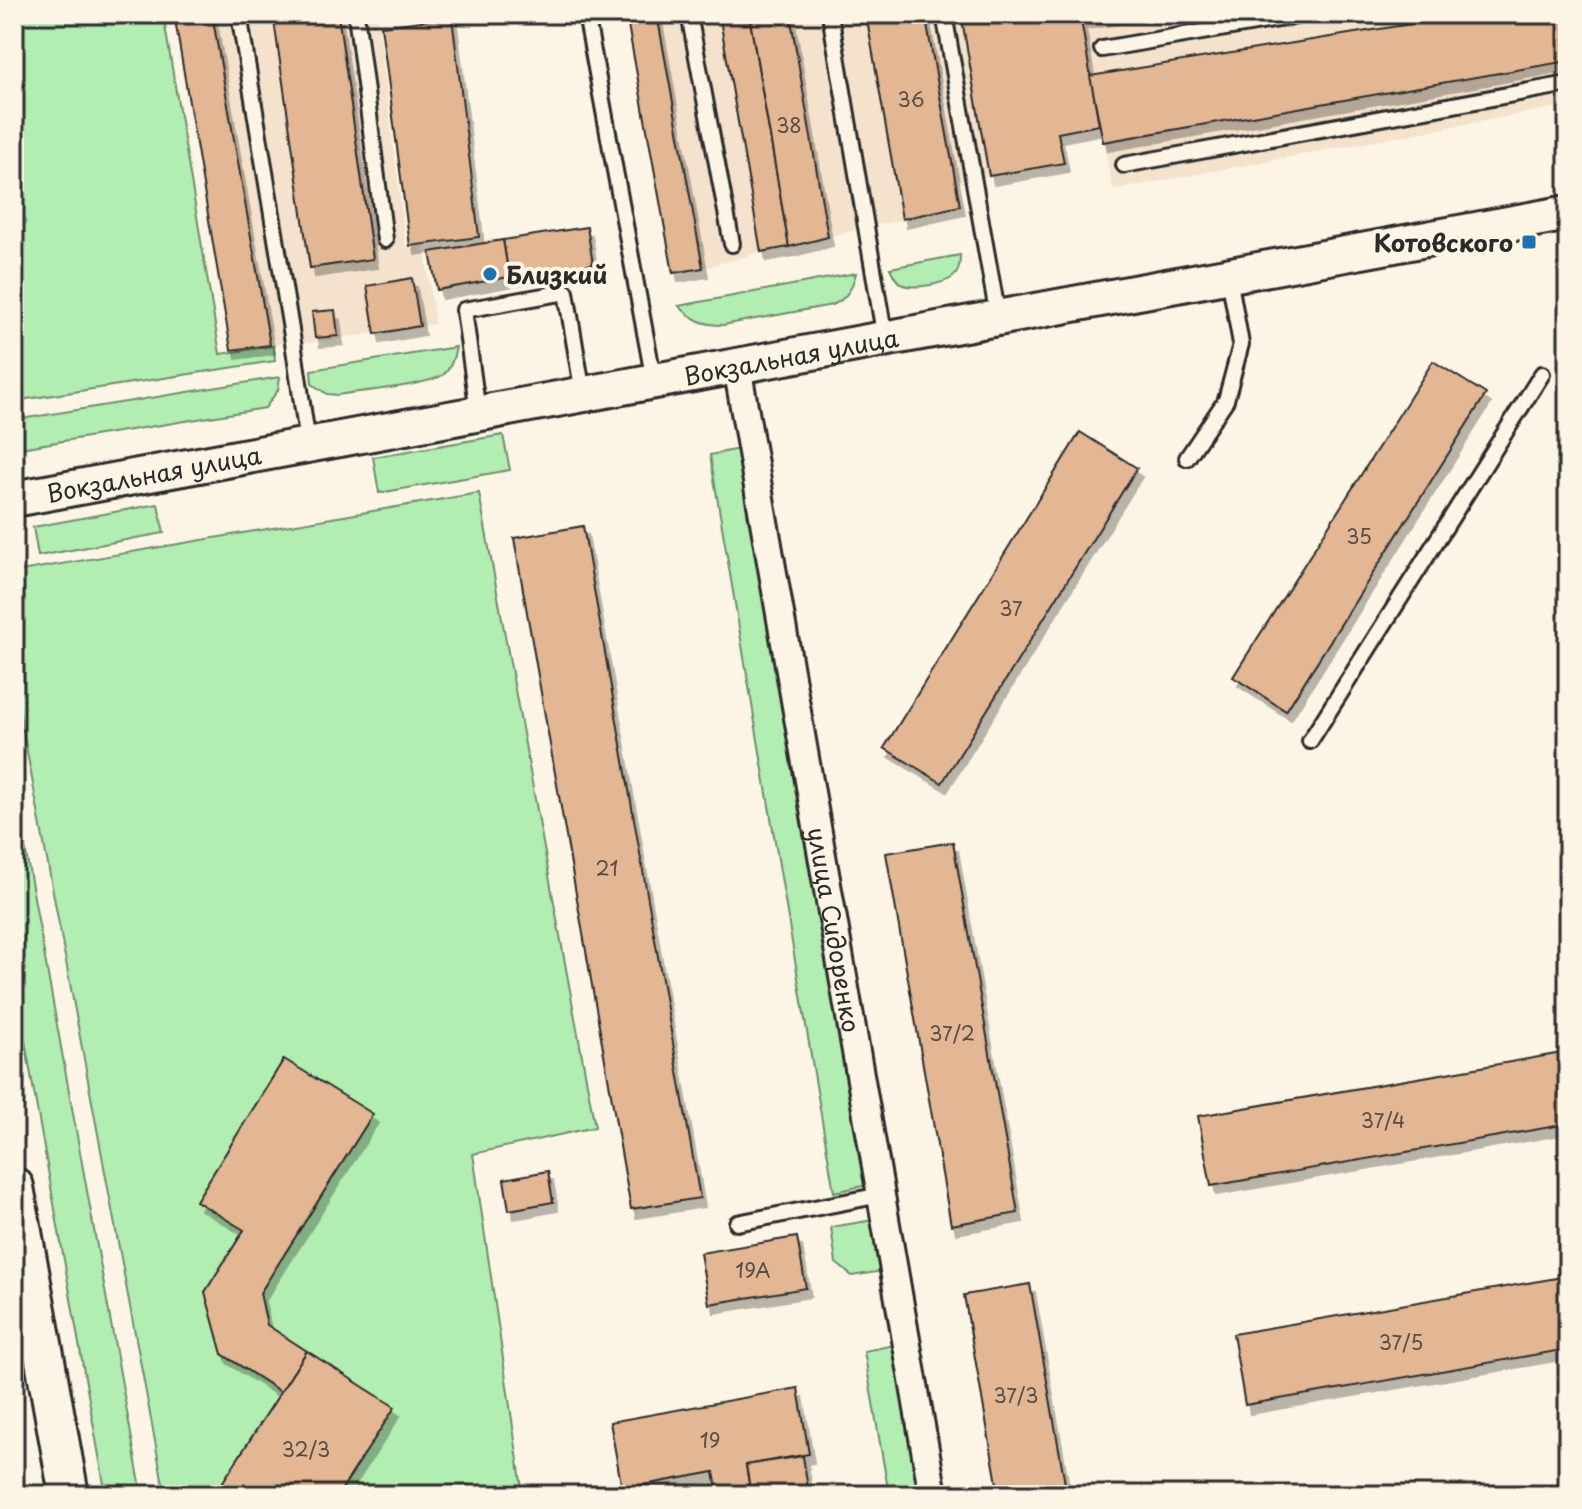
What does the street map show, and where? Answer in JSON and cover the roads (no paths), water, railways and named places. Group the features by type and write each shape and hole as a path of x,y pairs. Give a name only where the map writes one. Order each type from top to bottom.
{"main road":[{"path":"14,1187 69,1495"}],"street":[{"name":"Вокзальная улица","path":"14,499 1568,213"},
{"name":"улица Сидоренко","path":"737,366 933,1495"}],"lane":[{"path":"239,14 308,445"},
{"path":"356,14 385,240"},
{"path":"586,14 654,381"},
{"path":"689,14 732,244"},
{"path":"830,14 885,339"},
{"path":"944,14 998,318"},
{"path":"1102,49 1308,14"},
{"path":"1124,165 1568,84"},
{"path":"1187,458 1226,400 1241,344 1228,276"},
{"path":"478,414 464,310 566,292 583,394"},
{"path":"1310,741 1542,374"},
{"path":"737,1223 881,1195"}],"place":[{"name":"Котовского","path":"1529,242"},
{"name":"Близкий","path":"490,274"}]}
